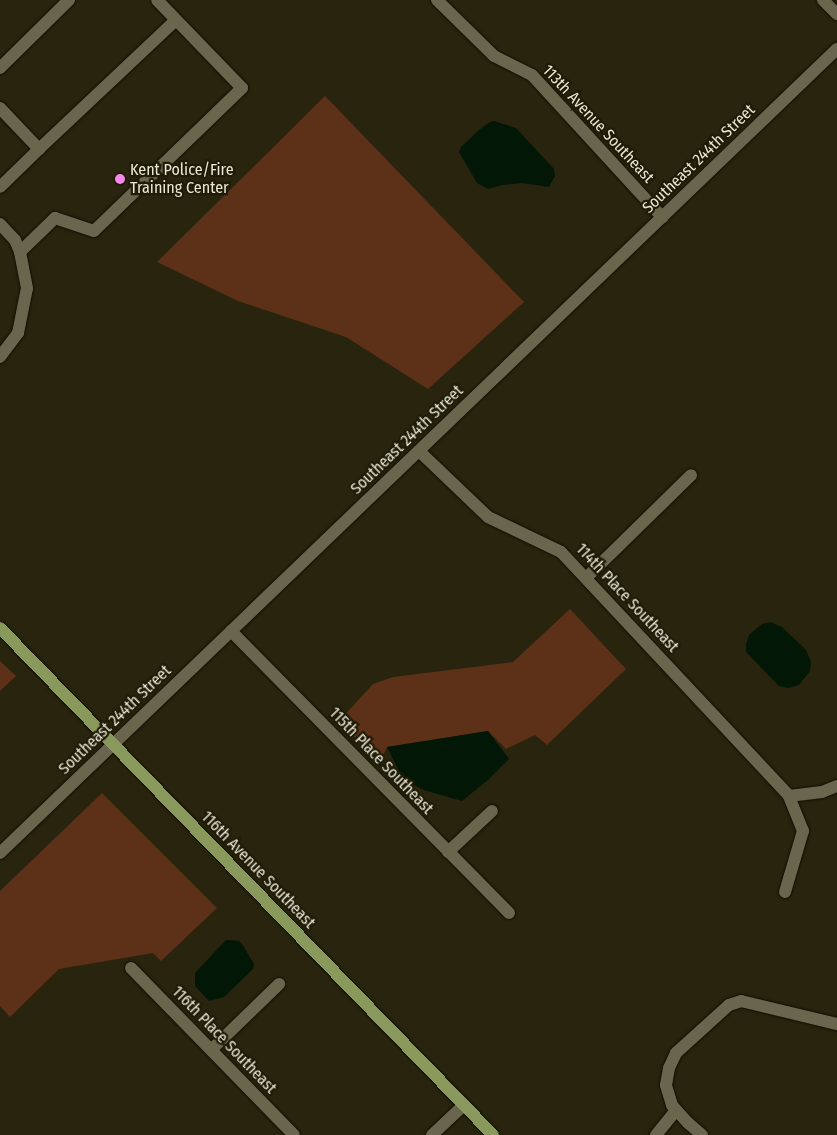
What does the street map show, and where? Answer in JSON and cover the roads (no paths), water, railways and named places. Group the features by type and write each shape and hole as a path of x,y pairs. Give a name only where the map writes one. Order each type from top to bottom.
{"main road":[{"name":"116th Avenue Southeast","path":"0,628 494,1135"}],"street":[{"path":"0,68 70,0"},
{"path":"20,252 55,218 94,231 242,88 157,0"},
{"name":"113th Avenue Southeast","path":"438,0 494,56 532,75 662,217"},
{"path":"824,0 837,14"},
{"path":"0,187 176,20"},
{"name":"Southeast 244th Street","path":"0,853 837,49"},
{"path":"0,108 39,149"},
{"path":"0,224 15,240 20,252 27,288 18,334 0,357"},
{"name":"114th Place Southeast","path":"419,451 488,517 562,552 789,796"},
{"path":"586,578 691,475"},
{"name":"115th Place Southeast","path":"231,631 508,913"},
{"path":"784,892 803,831 789,796 822,792 837,786"},
{"path":"448,852 492,811"},
{"name":"116th Place Southeast","path":"132,968 294,1135"},
{"path":"212,1050 279,984"},
{"path":"702,1135 672,1105 666,1085 669,1068 676,1054 729,1005 741,1001 837,1024"},
{"path":"432,1135 464,1105"},
{"path":"656,1135 676,1110"}],"place":[{"name":"Kent Police/Fire Training Center","path":"120,179"}]}
